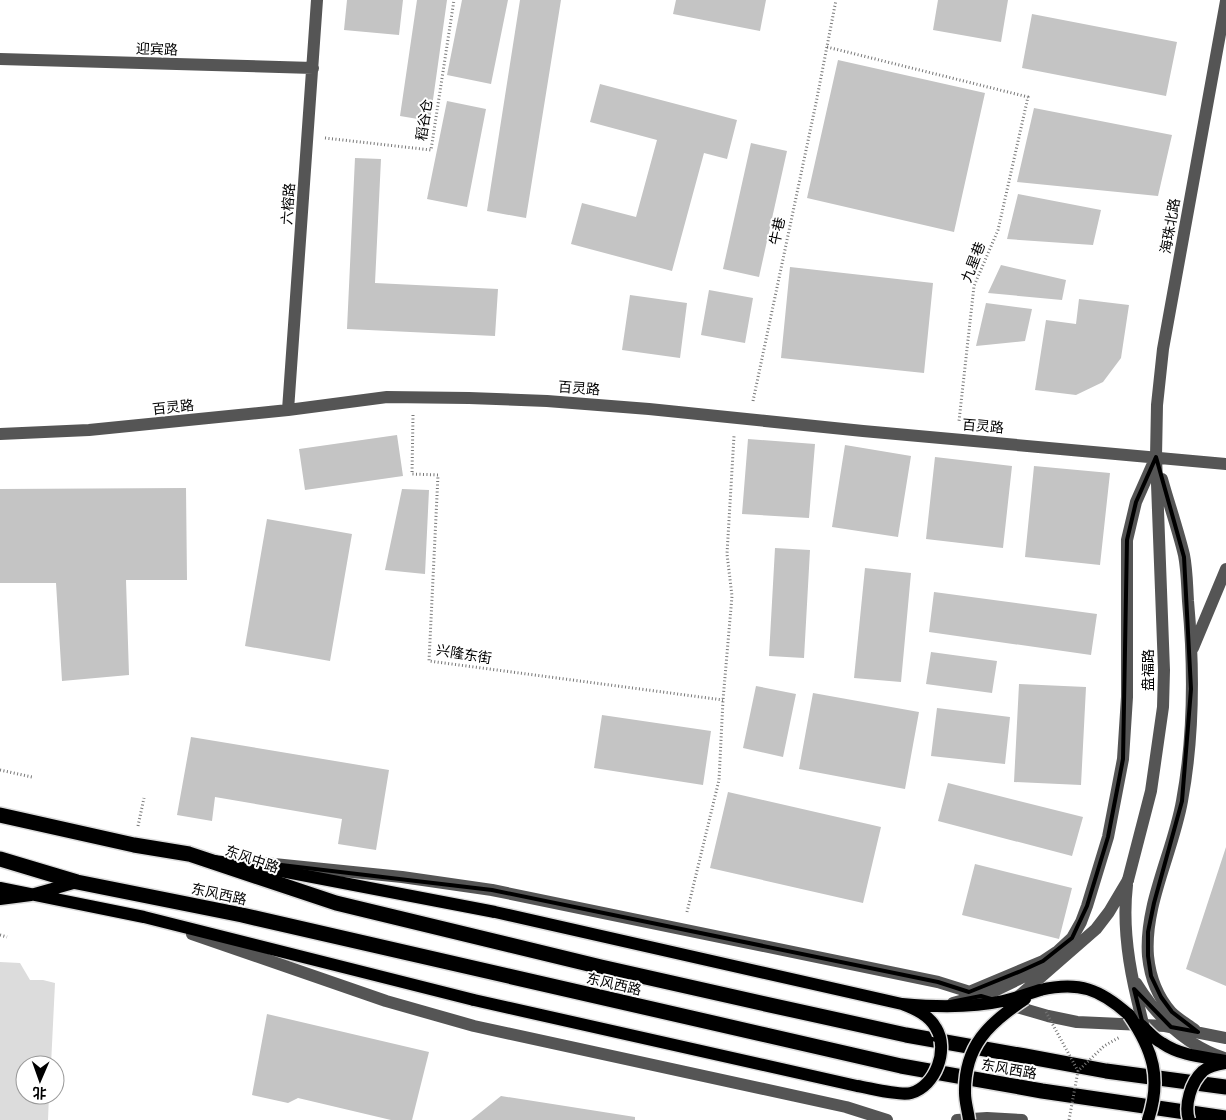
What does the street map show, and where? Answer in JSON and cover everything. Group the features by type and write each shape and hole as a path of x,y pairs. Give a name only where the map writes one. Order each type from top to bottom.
{"highway":[{"name":"东风中路","path":"0,815 134,845 189,854 336,903 491,941"},
{"name":"东风西路","path":"0,859 77,882 242,915 901,1066 1042,1091 1226,1118"},
{"name":"东风西路","path":"491,941 906,1035 1106,1071 1226,1087"}],"main road":[{"path":"189,854 495,912 902,1004 931,1006 1001,1002 1040,990 1064,986 1086,988 1105,996 1130,1015 1161,1043 1178,1052 1226,1061"},
{"path":"0,899 31,895 77,882"},
{"path":"0,888 144,917 474,1000 857,1086 911,1093 923,1086 934,1075 942,1044 937,1028 929,1019 917,1010 902,1004"},
{"path":"966,1119 965,1094 968,1067 974,1049 989,1026 1040,990"},
{"path":"1130,1015 1141,1032 1151,1054 1154,1091 1148,1120"},
{"path":"1189,1120 1187,1113 1194,1083 1204,1070 1226,1061"}],"street":[{"name":"六榕路","path":"288,410 318,0"},
{"name":"海珠北路","path":"1156,457 1157,404 1163,349 1226,1"},
{"name":"迎宾路","path":"0,59 313,68"},
{"name":"百灵路","path":"0,434 89,430 288,410 387,397 413,397 547,401 649,409 1226,464"},
{"path":"1156,457 1184,557 1190,626 1192,689 1189,752 1184,788 1176,829 1154,903 1148,932 1151,976 1161,997 1172,1012 1198,1032"},
{"path":"969,992 1043,962 1072,938 1087,906 1108,837 1124,759 1127,697 1127,540 1136,502 1156,457"},
{"name":"盘福路","path":"1128,880 1151,791 1162,717 1164,670 1156,457"},
{"path":"1191,653 1226,569"},
{"path":"189,854 446,882 492,890 938,982 1048,1016 1077,1022 1165,1026 1226,1038"},
{"path":"989,1026 1096,929 1109,912 1128,880"},
{"path":"1128,880 1125,900 1129,962 1133,987 1151,1054"},
{"path":"144,917 386,1001 465,1024 846,1107 887,1120"},
{"path":"931,1006 961,1002 992,992 1051,963 1080,945"},
{"path":"1129,962 1135,981 1146,1000 1175,1031 1193,1044 1226,1061"},
{"path":"966,1119 1022,1120"}],"path":[{"name":"稻谷仓","path":"308,136 431,150 454,0"},
{"name":"牛巷","path":"749,420 836,0"},
{"name":"九星巷","path":"827,47 1028,97 998,230 974,286 956,439"},
{"name":"兴隆东街","path":"413,397 412,474 438,475 429,661 722,700"},
{"path":"684,929 719,780 722,700 732,596 727,554 735,418"},
{"path":"0,770 32,777"},
{"path":"134,845 144,798"},
{"path":"0,936 7,937"},
{"path":"1046,1012 1078,1071"},
{"path":"1069,1120 1078,1071 1104,1046 1125,1035"}],"highlighted area":[{"path":"1156,457 1184,557 1191,689 1182,801 1154,903 1148,932 1148,956 1151,976 1161,997 1172,1012 1198,1032 1171,1027 1134,989 1143,1025 1096,991 1065,986 1001,1002 981,996 920,1008 937,1028 941,1041 390,917 288,888 189,854 492,890 938,982 969,992 1021,971 1043,961 1072,938 1087,906 1108,837 1123,759 1127,540 1136,502"}],"shaded area":[{"path":"0,962 20,963 30,980 43,980 55,983 51,1055 15,1055 15,1105 49,1105 48,1120 0,1120"}],"building":[{"path":"347,0 403,0 399,35 344,30"},
{"path":"417,0 447,0 430,121 400,116"},
{"path":"462,0 508,0 491,84 447,75"},
{"path":"520,0 561,0 526,218 487,211"},
{"path":"676,0 766,0 760,31 673,14"},
{"path":"938,0 1008,0 1001,42 933,30"},
{"path":"1032,14 1177,42 1166,96 1022,68"},
{"path":"838,60 985,93 954,232 807,198"},
{"path":"600,84 737,120 727,159 704,153 672,271 571,244 582,203 636,217 657,140 590,122"},
{"path":"447,101 486,109 467,207 427,199"},
{"path":"1034,108 1172,135 1158,196 1017,182"},
{"path":"751,143 787,151 759,277 723,269"},
{"path":"355,158 381,159 375,283 498,289 495,336 347,329"},
{"path":"1018,194 1101,210 1093,245 1007,239"},
{"path":"1001,265 1066,280 1062,300 988,293"},
{"path":"790,267 933,283 924,373 781,358"},
{"path":"709,290 753,298 745,343 701,335"},
{"path":"630,295 687,303 680,358 622,350"},
{"path":"1079,299 1129,305 1121,358 1103,382 1076,395 1035,390 1046,320 1076,324"},
{"path":"986,303 1032,309 1025,341 976,346"},
{"path":"397,435 403,476 305,490 299,449"},
{"path":"748,439 815,444 809,518 742,514"},
{"path":"845,445 911,456 898,537 832,527"},
{"path":"935,457 1012,466 1003,548 926,539"},
{"path":"1034,466 1110,473 1100,565 1025,557"},
{"path":"186,488 187,580 126,580 129,675 62,681 56,583 0,583 0,489"},
{"path":"402,489 429,490 425,574 385,570"},
{"path":"267,519 352,534 330,661 245,646"},
{"path":"775,548 810,550 804,658 769,656"},
{"path":"865,568 911,573 901,682 854,678"},
{"path":"934,592 1097,614 1091,655 929,632"},
{"path":"931,652 997,661 992,693 926,684"},
{"path":"1019,684 1086,687 1081,785 1014,782"},
{"path":"756,686 796,694 783,757 743,748"},
{"path":"813,693 919,712 905,789 799,769"},
{"path":"937,708 1010,717 1005,764 931,756"},
{"path":"602,715 711,731 703,785 594,768"},
{"path":"191,737 389,770 376,850 338,844 342,819 215,797 212,821 177,815"},
{"path":"948,783 1083,817 1072,856 938,821"},
{"path":"728,792 881,827 863,903 710,868"},
{"path":"1226,847 1226,986 1186,969"},
{"path":"975,864 1072,888 1059,939 962,915"},
{"path":"267,1014 429,1052 412,1120 391,1120 298,1098 288,1103 252,1095"},
{"path":"501,1096 635,1117 635,1120 471,1120"}]}
